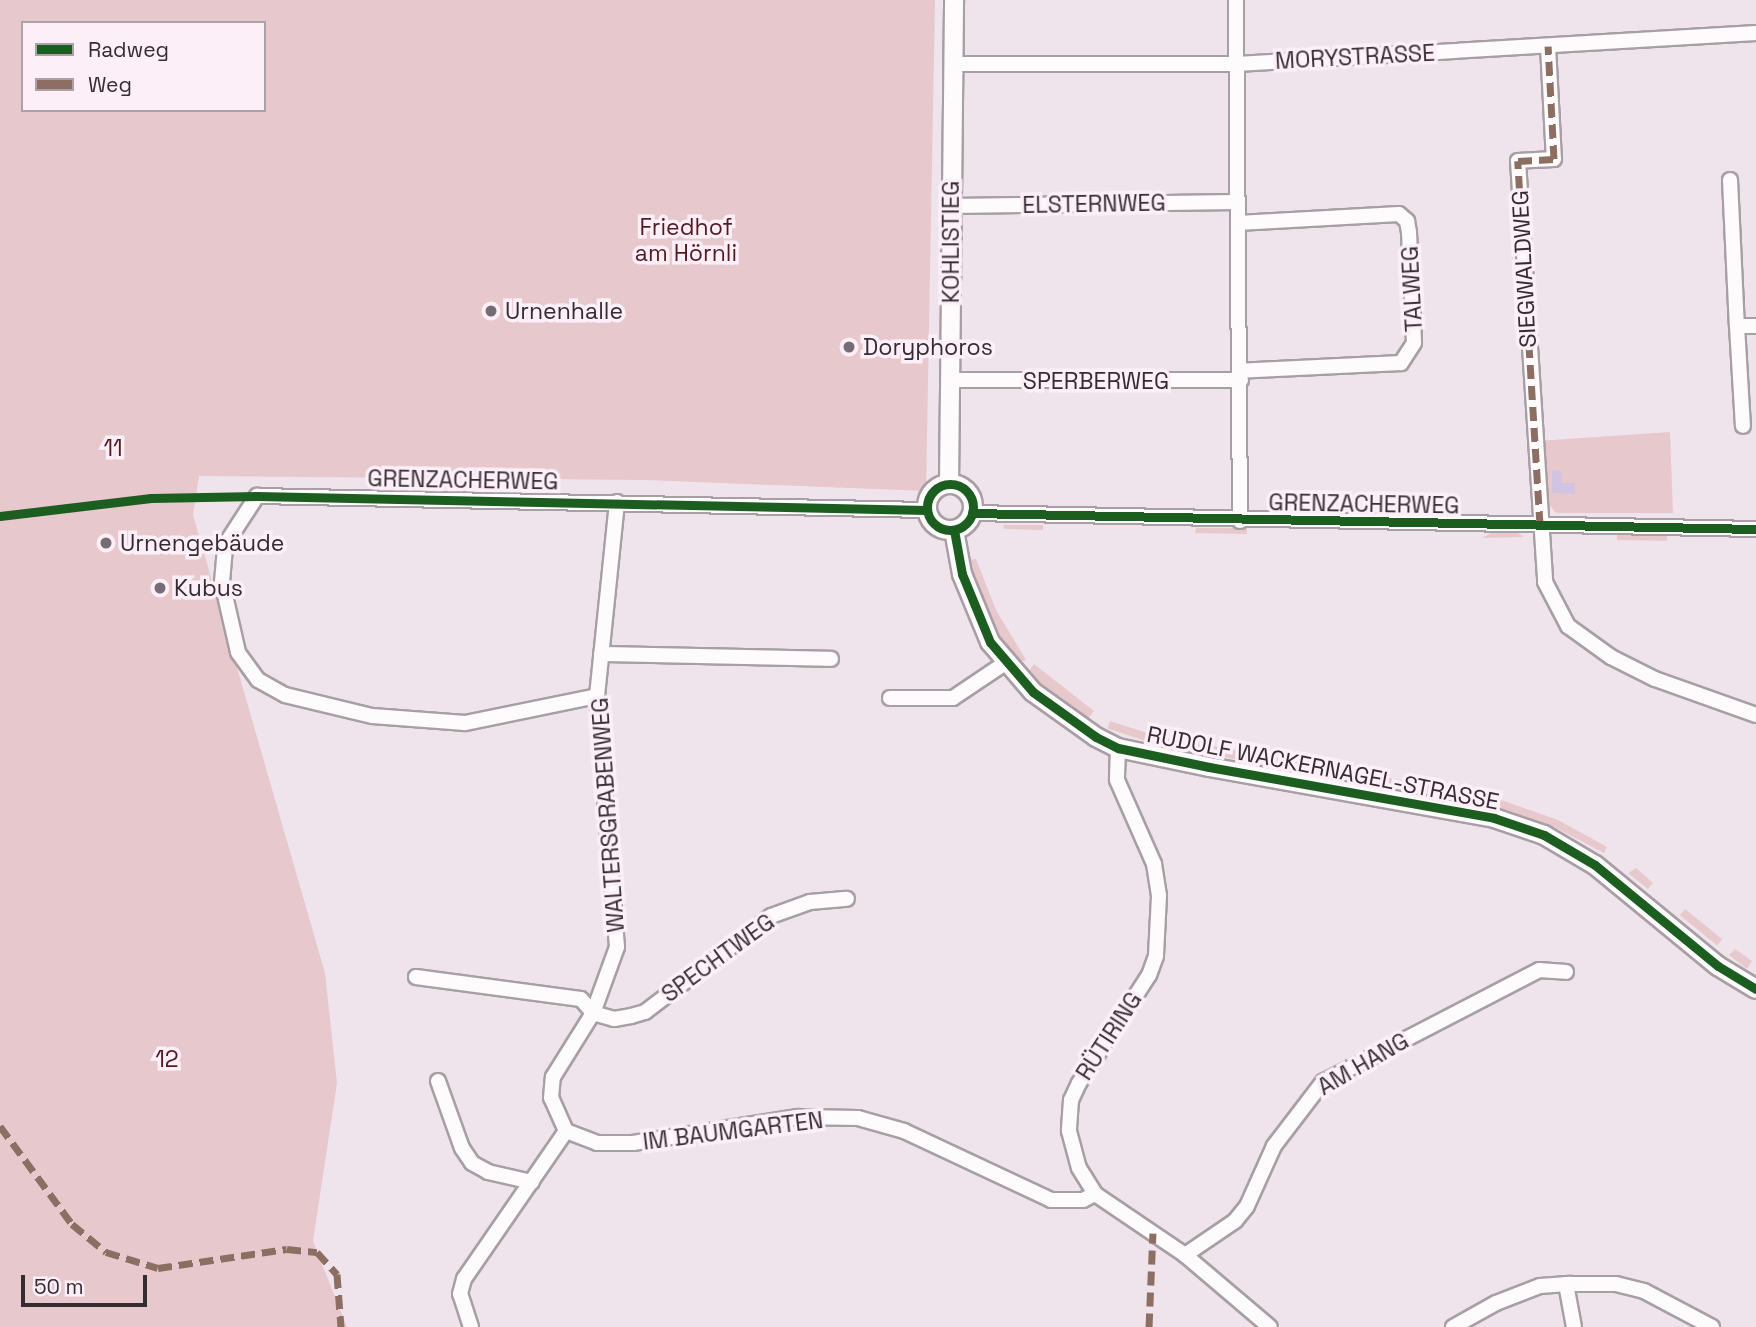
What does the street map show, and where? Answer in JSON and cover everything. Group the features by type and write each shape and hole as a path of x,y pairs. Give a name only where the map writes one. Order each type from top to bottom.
{"street":[{"name":"KOHLISTIEG","path":"949,484 954,0"},
{"path":"1236,0 1240,521"},
{"name":"MORYSTRASSE","path":"954,64 1237,64 1756,33"},
{"name":"SIEGWALDWEG","path":"1540,525 1518,161 1554,159 1548,46"},
{"path":"1730,180 1743,426"},
{"name":"ELSTERNWEG","path":"951,206 1236,202"},
{"name":"TALWEG","path":"1238,223 1399,214 1407,221 1409,232 1414,343 1401,363 1240,376"},
{"path":"1737,326 1756,326"},
{"name":"SPERBERWEG","path":"951,380 1240,376"},
{"path":"949,484 968,493 972,513 965,524 954,530 933,523 927,510 935,489 949,484"},
{"name":"GRENZACHERWEG","path":"597,696 465,723 372,716 285,695 258,680 238,652 222,582 225,545 257,496 927,510"},
{"name":"WALTERSGRABENWEG","path":"566,1131 551,1098 552,1077 593,1013 617,947 618,923 597,696 617,502"},
{"name":"GRENZACHERWEG","path":"972,513 1240,521 1756,529"},
{"path":"1540,525 1540,558 1548,590 1569,626 1584,640 1655,679 1756,715"},
{"name":"RUDOLF WACKERNAGEL-STRASSE","path":"954,530 968,593 990,642 1005,663 1065,716 1118,748 1494,818 1544,835 1595,865 1718,965 1756,989"},
{"path":"601,654 831,659"},
{"path":"890,698 953,698 1005,663"},
{"name":"RÜTIRING","path":"1118,748 1118,780 1154,864 1159,896 1156,956 1149,975 1071,1100 1069,1131 1079,1168 1095,1194 1185,1255 1270,1327"},
{"name":"SPECHTWEG","path":"593,1013 614,1019 645,1012 771,916 810,902 847,900"},
{"name":"AM HANG","path":"1185,1255 1241,1214 1274,1146 1324,1082 1539,970 1566,972"},
{"path":"416,976 581,999 593,1013"},
{"path":"438,1081 462,1148 472,1163 488,1172 532,1182"},
{"name":"IM BAUMGARTEN","path":"566,1131 597,1143 622,1144 798,1117 858,1118 904,1131 1051,1200 1083,1200 1095,1194"},
{"path":"471,1327 460,1294 464,1279 566,1131"},
{"path":"1453,1327 1507,1298 1540,1286 1566,1284 1615,1284 1644,1290 1712,1327"},
{"path":"1566,1284 1574,1327"}],"green space":[{"name":"Friedhof am Hörnli","path":"0,0 935,0 926,491 645,480 199,476 193,515 325,973 337,1083 313,1241 347,1327 0,1327"},
{"path":"1670,432 1673,513 1556,513 1541,495 1537,441"},
{"path":"1003,525 1043,525 1043,530 1004,529"},
{"path":"1196,528 1247,528 1247,534 1195,533"},
{"path":"1493,532 1518,533 1524,537 1482,538"},
{"path":"1617,534 1667,535 1667,541 1617,540"},
{"path":"976,559 996,610 1026,660 1019,663 993,631 968,560"},
{"path":"1034,664 1094,711 1088,719 1043,686 1029,671"},
{"path":"1110,721 1159,737 1157,745 1108,729"},
{"path":"1167,738 1240,751 1238,760 1165,747"},
{"path":"1273,757 1303,762 1301,771 1272,766"},
{"path":"1368,774 1493,797 1558,820 1607,847 1604,853 1556,828 1488,805 1367,783"},
{"path":"1636,868 1653,883 1648,889 1628,873"},
{"path":"1685,909 1722,939 1717,945 1680,915"},
{"path":"1735,949 1752,961 1747,969 1729,955"}],"shaded area":[{"path":"1552,470 1561,471 1562,483 1575,483 1575,494 1552,493"}],"marked path":[{"path":"1540,525 1518,161 1554,159 1548,46"},
{"path":"0,1126 72,1224 106,1252 158,1268 287,1249 317,1252 337,1274 341,1327"},
{"path":"1149,1327 1153,1233"}],"cycle path":[{"path":"950,484 966,491 973,507 966,523 950,530 934,523 927,507 934,491 950,484"},
{"path":"0,516 151,498 257,496 927,510"},
{"path":"972,513 1756,529"},
{"path":"954,530 962,574 990,642 1033,692 1096,737 1118,748 1494,818 1544,835 1595,865 1718,966 1756,989"}],"place":[{"name":"Urnenhalle","path":"491,311"},
{"name":"Doryphoros","path":"849,347"},
{"name":"Urnengebäude","path":"106,543"},
{"name":"Kubus","path":"160,588"}],"park label":[{"name":"11","path":"113,448"},
{"name":"12","path":"167,1059"}]}
